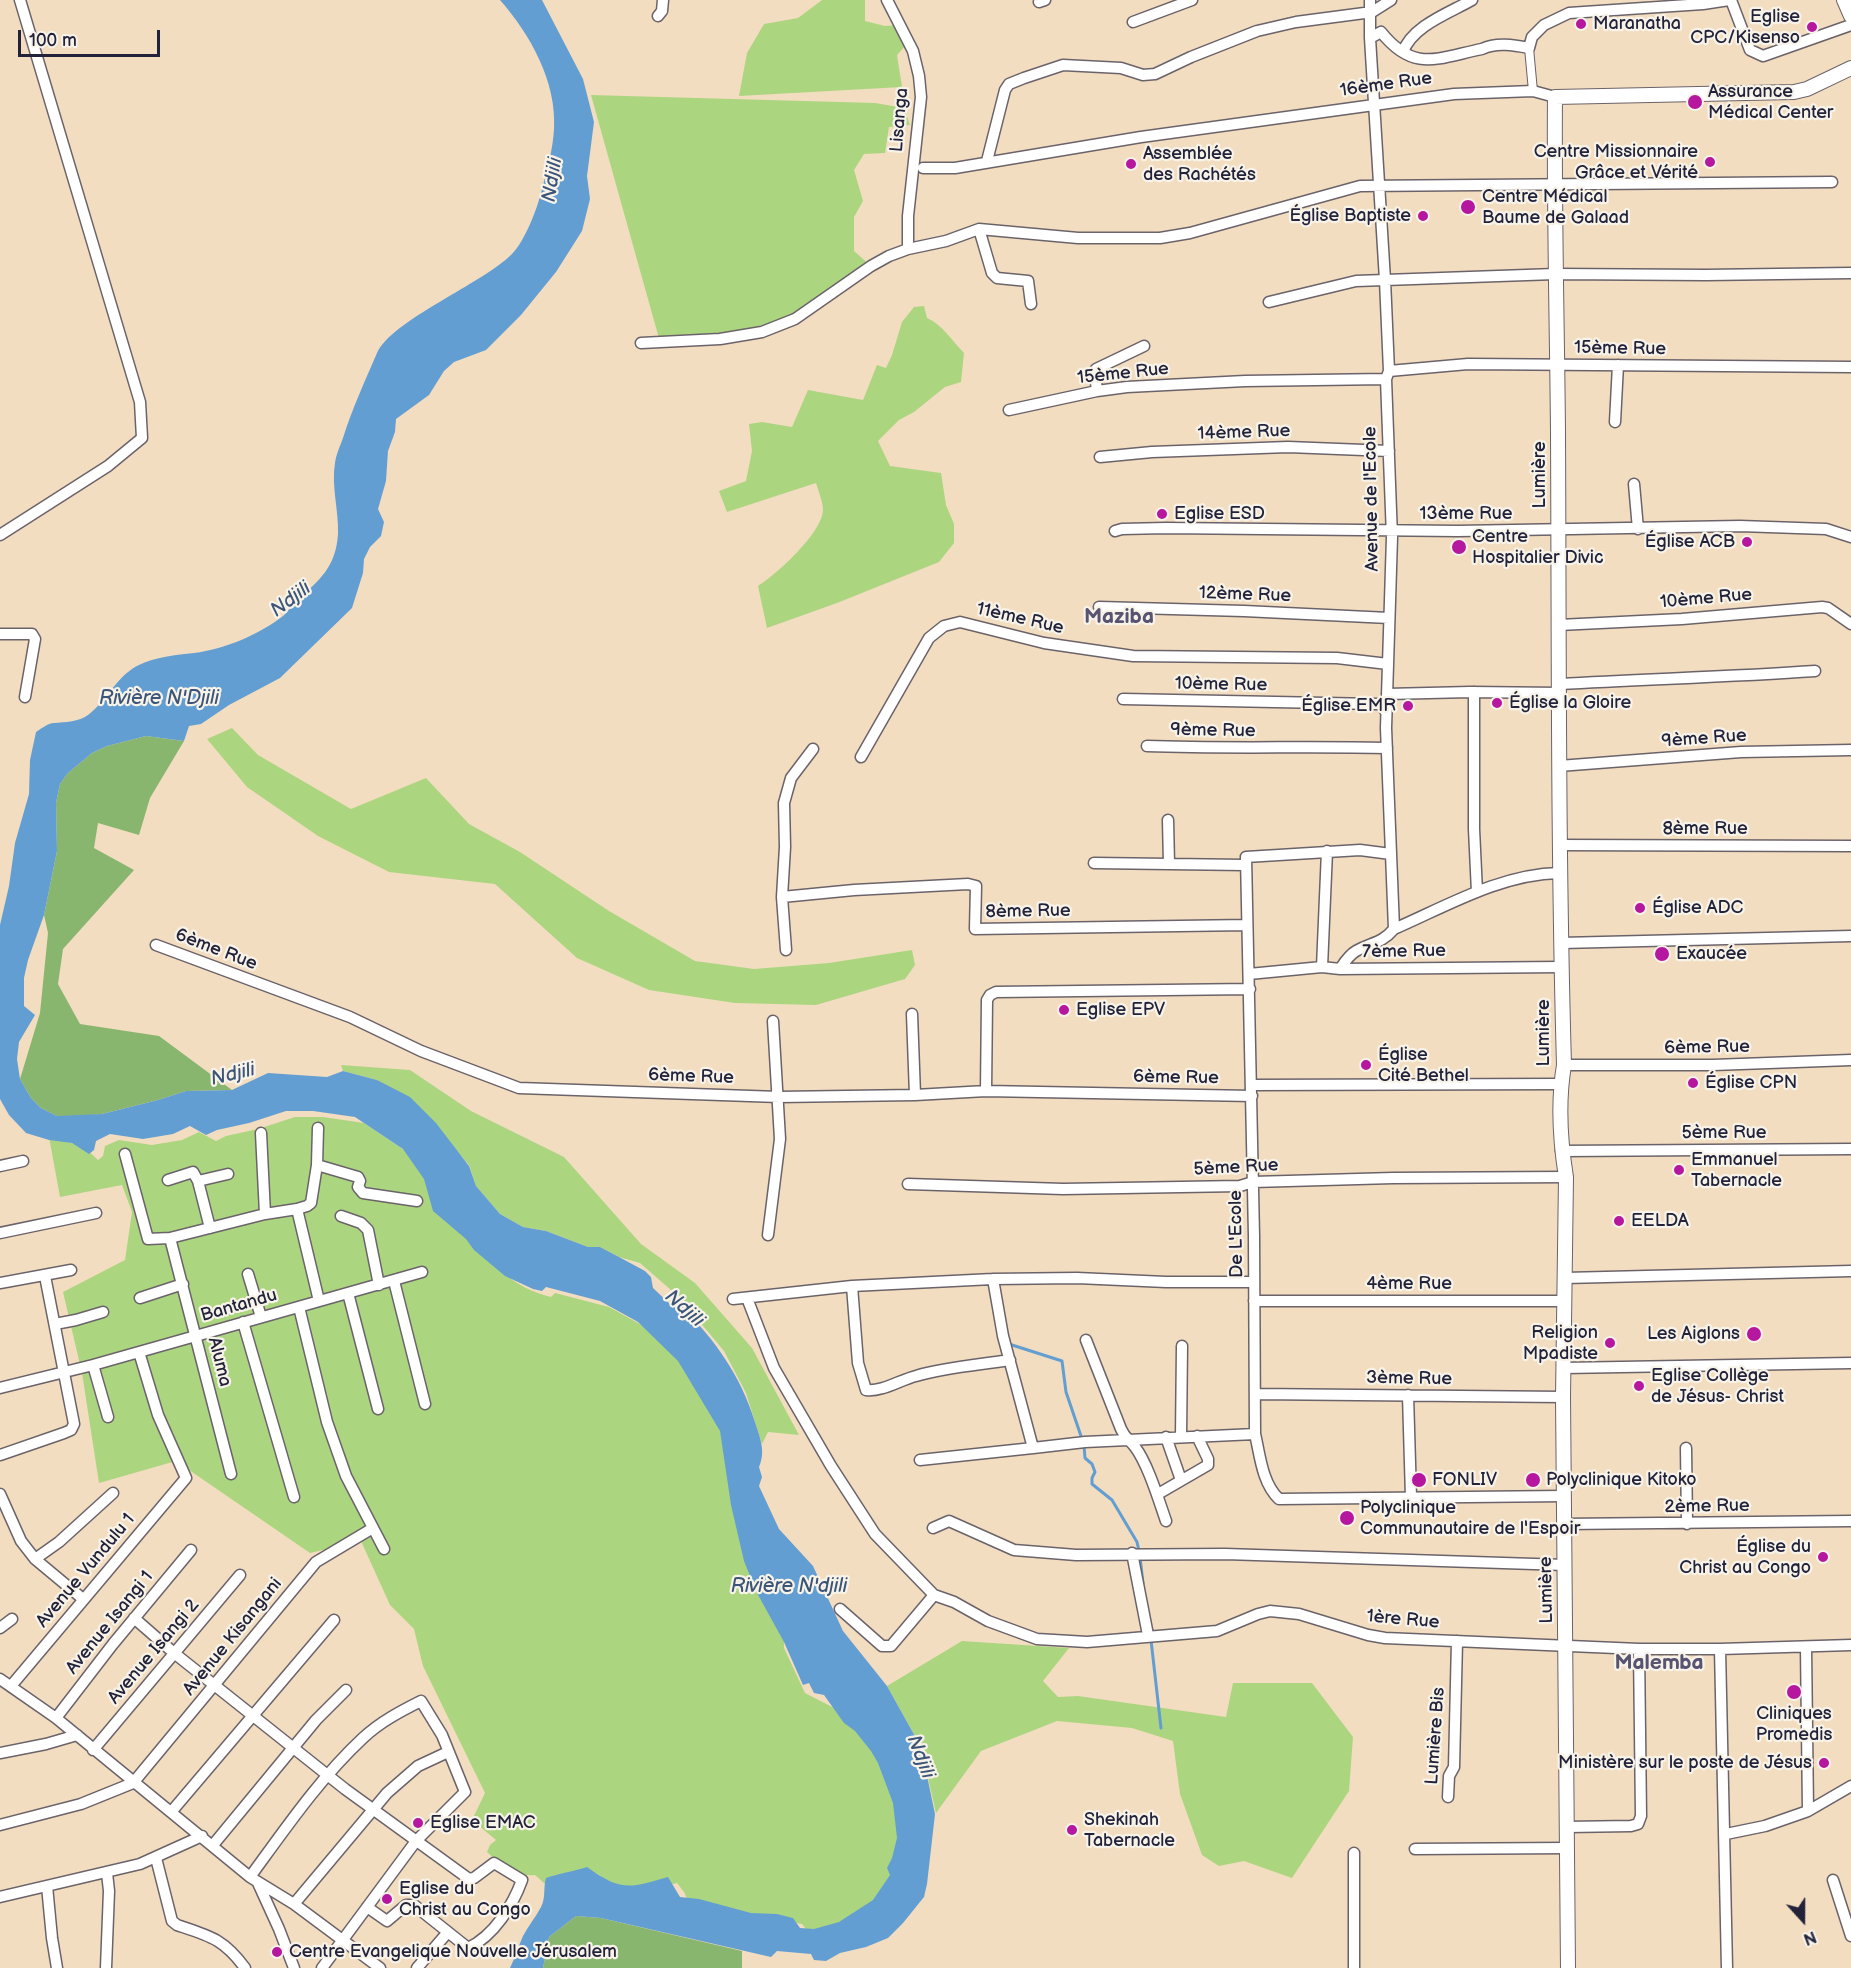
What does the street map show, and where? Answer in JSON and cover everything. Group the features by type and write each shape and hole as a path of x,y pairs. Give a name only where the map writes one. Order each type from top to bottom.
{"street":[{"path":"0,535 108,466 142,438 140,402 20,0"},
{"path":"658,16 662,11 663,0"},
{"name":"Lisanga","path":"887,0 913,51 921,97 908,216 908,249"},
{"path":"1133,22 1192,0"},
{"name":"Avenue de l'Ecole","path":"1370,0 1370,38 1385,279 1392,530 1386,712 1394,929"},
{"path":"987,161 1005,90 1009,84 1024,78 1063,65 1121,68 1143,75 1155,74 1191,57 1257,32 1296,22 1371,12 1391,0"},
{"path":"1403,52 1410,39 1424,27 1472,0"},
{"path":"1533,91 1529,48 1532,37 1544,25 1569,13 1703,4 1730,0 1750,50 1763,56 1851,25"},
{"path":"1844,0 1851,16"},
{"path":"1370,38 1382,32 1395,48 1414,59 1426,60 1482,49 1488,45 1513,45 1529,48"},
{"name":"16ème Rue","path":"923,168 955,168 1141,137 1454,94 1533,91 1555,97 1794,92 1807,89 1851,68"},
{"name":"Lumière","path":"1555,97 1560,689 1559,873 1564,1065 1561,1084 1562,1151 1566,1177 1563,1397 1568,1968"},
{"path":"641,343 720,339 762,332 795,319 889,256 908,249 946,241 980,229 1078,238 1160,238 1190,233 1360,186 1832,182"},
{"path":"980,229 992,273 997,278 1028,281 1031,304"},
{"path":"1269,302 1356,281 1385,279 1555,274 1851,273"},
{"path":"1097,391 1096,369 1144,346"},
{"name":"15ème Rue","path":"1009,410 1097,391 1150,385 1387,375 1468,364 1851,367"},
{"path":"1615,422 1618,365"},
{"name":"14ème Rue","path":"1100,457 1152,452 1288,447 1389,451"},
{"path":"1634,484 1638,529"},
{"name":"13ème Rue","path":"1115,531 1166,528 1558,530 1740,526 1826,529 1851,537"},
{"name":"12ème Rue","path":"1099,607 1389,618"},
{"name":"10ème Rue","path":"1559,625 1682,619 1822,608 1828,608 1851,624"},
{"name":"11ème Rue","path":"861,757 929,638 944,626 960,622 1044,643 1133,656 1337,658 1388,664"},
{"path":"0,634 27,633 32,634 35,639 24,697"},
{"path":"1387,694 1560,689 1670,678 1815,671"},
{"path":"1474,692 1474,829 1477,892"},
{"name":"10ème Rue","path":"1123,699 1381,704 1386,712"},
{"name":"9ème Rue","path":"1147,746 1223,749 1314,746 1387,748"},
{"path":"786,950 782,897 785,847 784,803 790,778 813,749"},
{"name":"9ème Rue","path":"1559,766 1741,753 1851,750"},
{"path":"1168,820 1169,864"},
{"name":"8ème Rue","path":"1559,846 1851,846"},
{"path":"1094,863 1169,864 1246,861 1327,851 1360,850 1391,854"},
{"path":"1322,967 1327,851"},
{"name":"De L'Ecole","path":"1246,861 1252,1091 1255,1434 1267,1481 1279,1499 1411,1497"},
{"path":"1340,969 1356,951 1386,939 1394,929 1477,892 1514,878 1538,873 1559,873"},
{"name":"8ème Rue","path":"782,897 854,890 968,884 976,886 975,929 1247,925"},
{"path":"1561,943 1851,936"},
{"name":"6ème Rue","path":"156,945 350,1017 421,1051 519,1088 779,1097 915,1095 986,1091 1252,1091 1561,1084"},
{"name":"7ème Rue","path":"1249,974 1322,967 1340,969 1561,967"},
{"path":"986,1091 986,1005 990,995 996,992 1250,989"},
{"path":"912,1014 915,1095"},
{"path":"768,1235 780,1139 773,1021"},
{"name":"6ème Rue","path":"1564,1065 1713,1065 1851,1060"},
{"path":"125,1154 148,1239 170,1238 307,1206 311,1203 317,1166 318,1128"},
{"path":"261,1133 265,1214"},
{"name":"5ème Rue","path":"1562,1151 1851,1149"},
{"path":"0,1166 23,1161"},
{"path":"317,1166 358,1177 360,1181 358,1187 363,1193 417,1202"},
{"path":"168,1180 193,1172 198,1181 210,1228"},
{"path":"198,1181 228,1174"},
{"name":"5ème Rue","path":"908,1184 1063,1189 1240,1186 1253,1182 1393,1178 1566,1177"},
{"path":"294,1209 319,1301"},
{"path":"0,1233 96,1213"},
{"path":"341,1216 361,1223 368,1230 380,1285"},
{"name":"Aluma","path":"170,1238 231,1474"},
{"path":"0,1282 71,1270"},
{"path":"1565,1278 1851,1271"},
{"name":"Bantandu","path":"0,1388 93,1365 422,1272"},
{"path":"248,1274 261,1317"},
{"path":"0,1455 71,1430 74,1424 45,1276"},
{"path":"733,1299 852,1286 993,1280 1077,1278 1166,1282 1254,1282"},
{"path":"993,1280 1003,1336 1033,1448"},
{"path":"394,1281 425,1404"},
{"path":"140,1298 183,1284"},
{"path":"852,1286 858,1363 866,1390 874,1390 943,1370 1010,1360"},
{"path":"348,1293 378,1409"},
{"path":"747,1298 774,1368 831,1466 875,1534 934,1594 891,1646 882,1646 840,1610"},
{"name":"4ème Rue","path":"1254,1301 1564,1301"},
{"path":"299,1306 327,1422 346,1476 384,1549"},
{"path":"55,1324 103,1311"},
{"path":"243,1322 294,1497"},
{"path":"1086,1340 1126,1440 1135,1446 1158,1494 1166,1521"},
{"path":"1181,1436 1182,1346"},
{"name":"Avenue Vundulu 1","path":"11,1686 186,1478 158,1415 139,1352"},
{"path":"1564,1368 1851,1363"},
{"path":"93,1365 108,1417"},
{"name":"3ème Rue","path":"1255,1394 1563,1397"},
{"path":"1408,1395 1411,1497 1564,1496"},
{"path":"920,1460 1126,1440 1255,1434"},
{"path":"1158,1494 1208,1465 1209,1462 1197,1436"},
{"path":"1166,1437 1181,1480"},
{"path":"1686,1448 1687,1524"},
{"path":"35,1559 59,1542 113,1493"},
{"path":"0,1494 21,1541 35,1559 83,1599"},
{"path":"933,1528 949,1521 1014,1550 1076,1555 1225,1554 1565,1566"},
{"name":"2ème Rue","path":"1564,1524 1851,1521"},
{"name":"Avenue Kisangani","path":"133,1783 316,1562 373,1528"},
{"name":"Avenue Isangi 1","path":"56,1718 134,1618 191,1550"},
{"path":"1132,1553 1150,1635"},
{"name":"Avenue Isangi 2","path":"93,1750 240,1575"},
{"name":"1ère Rue","path":"934,1594 988,1621 1037,1639 1087,1642 1218,1631 1270,1611 1299,1614 1377,1637 1639,1649 1851,1646"},
{"path":"134,1618 253,1716 373,1809 469,1879 474,1878 494,1863 522,1880 502,1917 472,1947 465,1947 410,1904 387,1921 367,1907"},
{"path":"0,1629 12,1619"},
{"path":"172,1811 334,1620"},
{"name":"Lumière Bis","path":"1448,1797 1449,1776 1454,1767 1457,1641"},
{"path":"1806,1647 1808,1811"},
{"path":"1567,1827 1638,1824 1641,1816 1639,1649"},
{"path":"1720,1649 1726,1834 1727,1968"},
{"path":"0,1679 56,1718 133,1783 172,1811 254,1879 294,1904 380,1968"},
{"path":"213,1845 329,1705 346,1690"},
{"path":"254,1879 290,1822 363,1738 421,1701 434,1720 465,1792 416,1841 322,1968"},
{"path":"0,1753 77,1735"},
{"path":"294,1904 387,1792 418,1766 448,1752"},
{"path":"0,1825 81,1804 133,1783"},
{"path":"1726,1834 1765,1826 1808,1811 1851,1786"},
{"path":"0,1897 107,1873 156,1858 202,1836"},
{"path":"1415,1849 1568,1848"},
{"path":"1354,1853 1354,1968"},
{"path":"156,1858 172,1921 177,1926 217,1939 229,1947 245,1968"},
{"path":"106,1968 109,1891 107,1873"},
{"path":"254,1879 279,1929 294,1968"},
{"path":"1833,1880 1851,1936"},
{"path":"47,1886 57,1968"},
{"path":"417,1968 448,1932"}],"green space":[{"path":"822,0 865,0 865,21 885,26 900,25 906,45 897,55 902,87 739,96 747,53 764,24 798,18"},
{"path":"591,95 875,103 904,108 910,125 889,127 885,153 864,154 854,170 863,201 854,217 854,251 871,266 795,319 748,334 660,342"},
{"path":"924,306 927,318 943,329 964,353 961,382 945,387 914,412 899,420 878,441 890,466 941,473 946,505 954,524 954,543 939,562 767,628 758,586 787,563 807,541 821,519 823,507 816,483 727,512 719,491 746,481 752,451 749,424 762,422 792,427 808,390 863,400 877,365 886,368 902,322 914,307"},
{"path":"232,728 258,755 351,809 426,778 469,824 520,852 609,911 695,961 754,969 829,963 912,950 915,965 905,979 816,1005 735,1003 649,990 577,958 495,884 389,872 318,836 247,787 207,739"},
{"path":"146,736 184,741 150,798 139,835 98,823 94,848 134,870 63,949 58,984 80,1024 159,1036 232,1090 186,1091 102,1114 57,1116 41,1108 31,1098 20,1079 40,1013 48,933 44,915 57,851 56,803 60,784 68,773 92,753 107,746"},
{"path":"341,1065 410,1070 471,1111 564,1157 641,1244 695,1283 752,1348 799,1435 768,1432 762,1444 746,1393 724,1351 679,1297 640,1263 619,1257 600,1247 588,1247 546,1231 523,1227 500,1214 476,1186 469,1165 452,1145 377,1080 343,1071"},
{"path":"295,1117 323,1117 364,1123 412,1155 504,1273 514,1281 551,1297 555,1293 609,1307 647,1328 687,1367 712,1406 784,1629 784,1648 805,1693 842,1712 880,1756 907,1844 882,1906 810,1934 802,1924 689,1903 677,1883 638,1893 606,1880 596,1873 553,1891 535,1875 521,1874 509,1869 487,1852 496,1840 472,1820 485,1793 423,1666 414,1629 390,1605 361,1541 310,1553 176,1461 99,1483 82,1373 63,1292 125,1260 132,1212 122,1185 60,1197 49,1137 83,1146 98,1160 103,1156 105,1146 119,1140 152,1145 182,1140 199,1132 216,1141 226,1136"},
{"path":"962,1641 1069,1648 1043,1681 1058,1697 1078,1696 1226,1717 1233,1683 1312,1683 1353,1737 1349,1791 1292,1878 1244,1861 1219,1866 1202,1855 1180,1794 1173,1741 1132,1728 1057,1721 981,1751 936,1813 921,1747 887,1686"},
{"path":"576,1916 601,1918 742,1951 742,1968 543,1968 549,1937"}],"water":[{"path":"500,0 542,0 583,79 594,122 587,176 590,199 582,231 556,272 521,315 486,350 454,362 444,371 429,395 396,419 395,432 388,451 386,481 378,509 384,522 381,536 370,547 364,559 363,573 352,608 280,678 229,705 201,724 189,726 184,741 146,736 107,746 92,753 68,773 60,784 56,803 57,851 44,915 24,978 24,1006 35,1015 19,1042 17,1059 20,1079 31,1098 41,1108 57,1116 102,1114 186,1091 232,1090 268,1073 327,1077 343,1071 377,1080 410,1097 436,1123 469,1166 476,1186 500,1214 523,1227 546,1231 588,1247 600,1247 645,1271 651,1277 653,1288 671,1305 681,1305 694,1319 726,1359 749,1405 762,1444 759,1467 762,1477 759,1486 779,1529 813,1566 843,1631 887,1686 921,1747 935,1814 924,1897 888,1938 866,1947 840,1953 826,1961 814,1960 811,1954 777,1951 771,1957 601,1918 576,1916 549,1937 543,1968 510,1968 523,1936 543,1904 546,1878 587,1867 609,1881 626,1886 644,1884 668,1877 680,1897 699,1899 751,1913 777,1914 793,1918 800,1928 814,1929 839,1922 873,1900 890,1875 887,1868 897,1838 893,1803 878,1763 871,1751 855,1731 844,1723 824,1695 814,1693 809,1683 803,1685 784,1642 757,1593 744,1561 731,1505 720,1431 678,1361 638,1322 600,1301 546,1287 542,1291 533,1289 505,1276 433,1211 424,1179 403,1149 355,1117 313,1111 286,1111 206,1135 190,1126 173,1134 143,1139 110,1134 96,1141 94,1150 89,1154 72,1143 49,1140 26,1133 9,1115 0,1099 0,925 9,886 15,843 29,794 30,760 36,732 49,724 76,720 88,715 124,675 145,662 217,648 263,629 283,616 319,580 330,564 337,546 338,525 334,481 336,457 377,353 400,328 498,266 522,241 540,196 550,159 554,111 546,76 531,43"}],"waterway":[{"path":"1009,1344 1062,1361 1066,1392 1082,1439"},
{"path":"1084,1446 1085,1458 1092,1464 1095,1472 1092,1484 1112,1500 1137,1542 1139,1551"},
{"path":"1140,1557 1143,1583"},
{"path":"1151,1640 1161,1728"}],"place":[{"name":"Maranatha","path":"1581,24"},
{"name":"Eglise CPC/Kisenso","path":"1812,27"},
{"name":"Assurance Médical Center","path":"1695,102"},
{"name":"Centre Missionnaire Grâce et Vérité","path":"1710,162"},
{"name":"Assemblée des Rachétés","path":"1131,164"},
{"name":"Centre Médical Baume de Galaad","path":"1468,207"},
{"name":"Église Baptiste","path":"1423,216"},
{"name":"Eglise ESD","path":"1162,514"},
{"name":"Église ACB","path":"1747,542"},
{"name":"Centre Hospitalier Divic","path":"1459,547"},
{"name":"Église la Gloire","path":"1497,703"},
{"name":"Église EMR","path":"1408,706"},
{"name":"Église ADC","path":"1640,908"},
{"name":"Exaucée","path":"1662,954"},
{"name":"Eglise EPV","path":"1064,1010"},
{"name":"Église Cité Bethel","path":"1366,1065"},
{"name":"Église CPN","path":"1693,1083"},
{"name":"Emmanuel Tabernacle","path":"1679,1170"},
{"name":"EELDA","path":"1619,1221"},
{"name":"Les Aiglons","path":"1754,1334"},
{"name":"Religion Mpadiste","path":"1610,1343"},
{"name":"Eglise Collège de Jésus- Christ","path":"1639,1386"},
{"name":"FONLIV","path":"1419,1480"},
{"name":"Polyclinique Kitoko","path":"1533,1480"},
{"name":"Polyclinique Communautaire de l'Espoir","path":"1347,1518"},
{"name":"Église du Christ au Congo","path":"1823,1557"},
{"name":"Cliniques Promedis","path":"1794,1692"},
{"name":"Ministère sur le poste de Jésus","path":"1824,1763"},
{"name":"Eglise EMAC","path":"418,1823"},
{"name":"Shekinah Tabernacle","path":"1072,1830"},
{"name":"Eglise du Christ au Congo","path":"387,1899"},
{"name":"Centre Evangelique Nouvelle Jérusalem","path":"277,1952"}],"district":[{"name":"Maziba","path":"1119,618"},
{"name":"Malemba","path":"1659,1664"}],"water label":[{"name":"Ndjili","path":"553,180"},
{"name":"Ndjili","path":"291,600"},
{"name":"Rivière N'Djili","path":"159,699"},
{"name":"Ndjili","path":"233,1075"},
{"name":"Ndjili","path":"684,1309"},
{"name":"Rivière N'djili","path":"789,1587"},
{"name":"Ndjili","path":"920,1757"}]}
